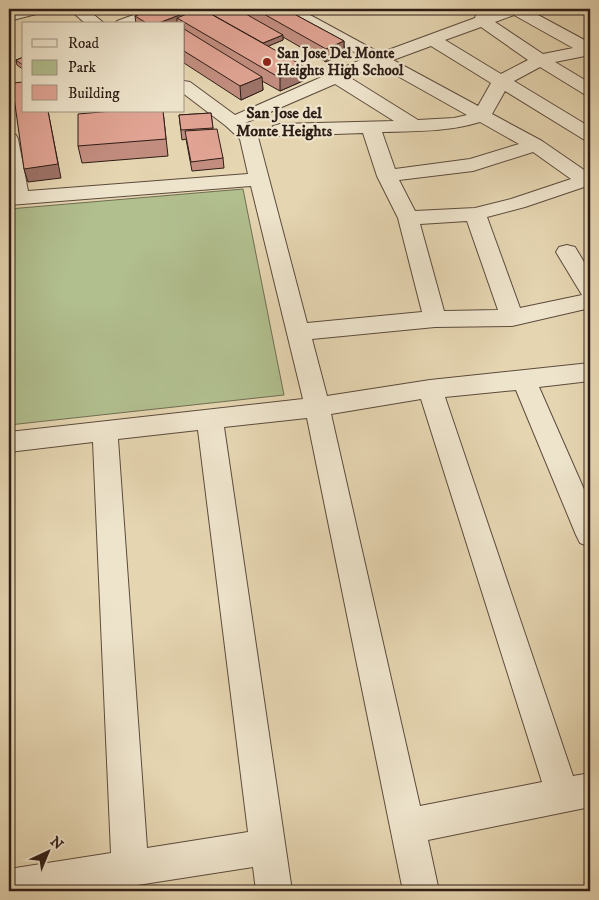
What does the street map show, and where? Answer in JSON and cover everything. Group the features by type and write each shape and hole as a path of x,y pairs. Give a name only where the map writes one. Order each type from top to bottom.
{"street":[{"path":"9,16 38,9"},
{"path":"77,9 94,22"},
{"path":"128,22 164,9"},
{"path":"288,9 381,58 535,145 589,181"},
{"path":"234,122 381,58 431,39 484,14 515,9 590,49"},
{"path":"484,14 540,60 590,90"},
{"path":"431,39 590,135"},
{"path":"280,130 417,127 456,124 482,116 501,81 540,60 590,49"},
{"path":"336,77 417,127"},
{"path":"185,87 234,122 249,137 316,407 421,891"},
{"path":"258,169 280,130 307,91"},
{"path":"371,128 387,176 408,218 434,319"},
{"path":"9,139 14,199 258,169"},
{"path":"387,176 473,165 535,145"},
{"path":"408,218 475,214 589,181"},
{"path":"475,214 512,318"},
{"path":"567,252 590,290"},
{"path":"298,332 434,319 512,318 590,301"},
{"path":"9,453 9,442 316,407 430,389 590,372"},
{"path":"524,380 590,534"},
{"path":"408,826 577,793 430,389"},
{"path":"210,420 274,891"},
{"path":"105,432 130,868"},
{"path":"9,887 268,847"}],"green space":[{"path":"243,189 284,395 9,425 9,209"}],"building":[{"path":"153,9 195,9 161,22 145,22 135,16"},
{"path":"202,9 305,67 280,78 177,18"},
{"path":"230,9 237,9 283,35 263,43 213,15"},
{"path":"255,9 285,9 344,41 326,49"},
{"path":"185,30 262,77 240,86 185,52"},
{"path":"22,58 22,64 16,60"},
{"path":"22,82 22,112 48,112 58,164 24,169 12,83"},
{"path":"163,112 166,139 78,146 78,114"},
{"path":"211,113 213,128 181,130 179,115"},
{"path":"217,129 223,158 191,162 185,131"}],"place":[{"name":"San Jose Del Monte Heights High School","path":"267,62"}],"district":[{"name":"San Jose del Monte Heights","path":"284,121"}]}
